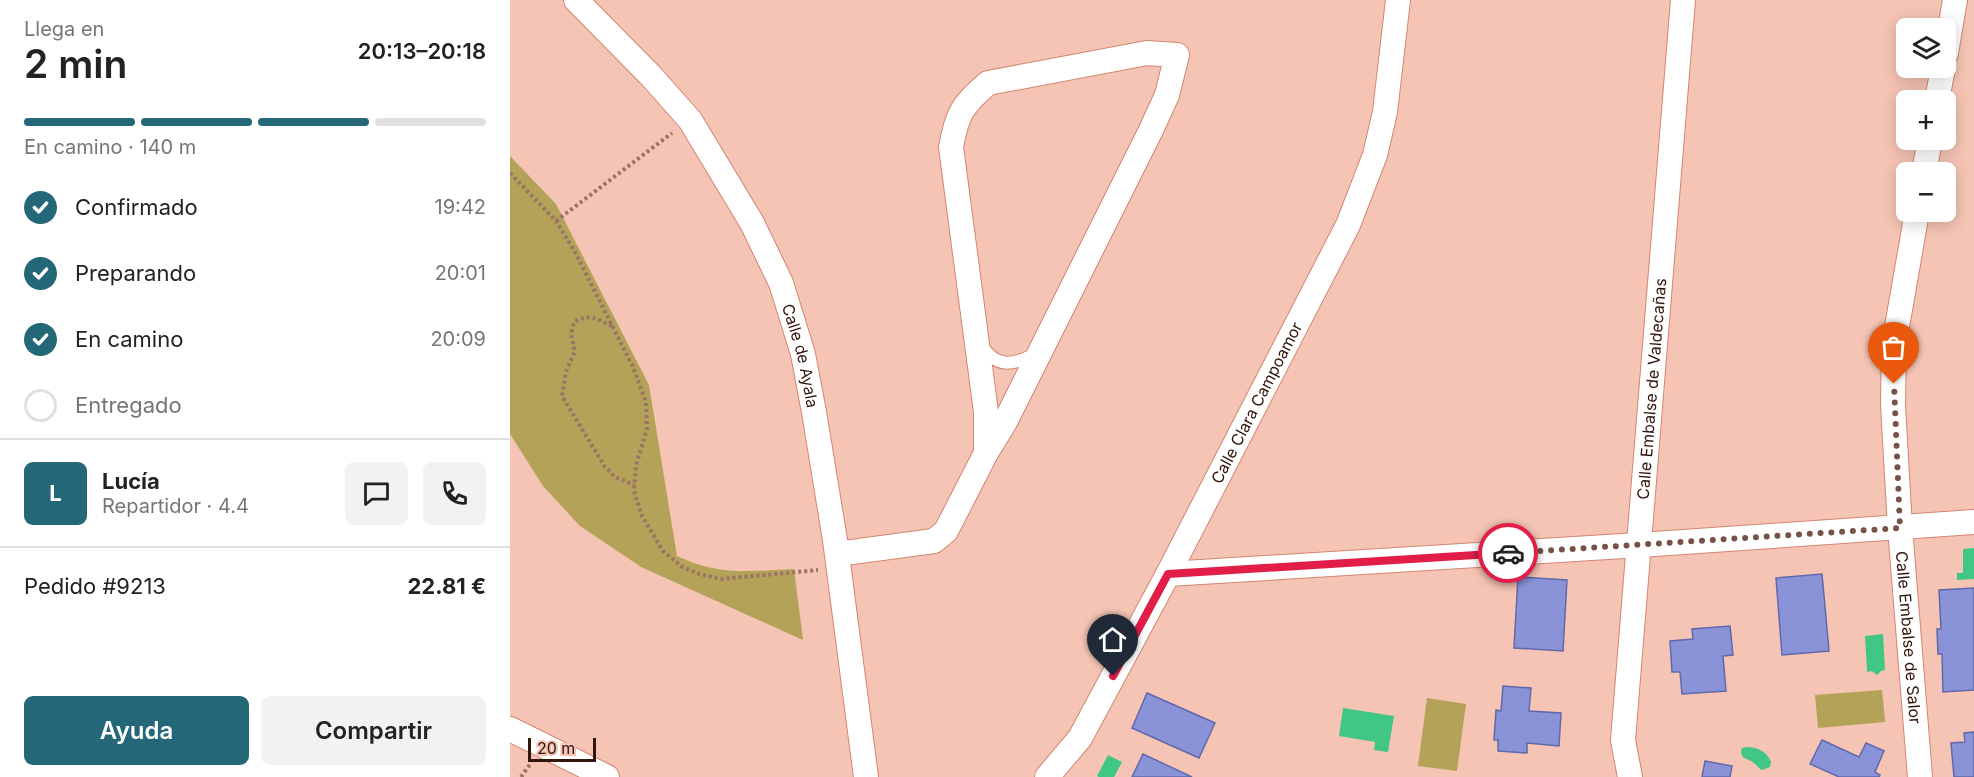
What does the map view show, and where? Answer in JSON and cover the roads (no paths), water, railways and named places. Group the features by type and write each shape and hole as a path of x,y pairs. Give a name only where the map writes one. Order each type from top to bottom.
{"street":[{"name":"Calle de Ayala","path":"576,0 651,76 690,120 752,223 781,283 803,354 838,561 866,777"},
{"name":"Calle Clara Campoamor","path":"1047,777 1080,738 1168,574 1348,225 1375,155 1385,112 1398,0"},
{"name":"Calle Embalse de Valdecañas","path":"1630,777 1623,740 1683,0"},
{"path":"1952,18 1955,0"},
{"path":"838,561 934,542 946,531 986,453 1005,422 1167,95 1177,55 1147,53 988,83 967,100 956,122 951,147 986,412 986,453"},
{"name":"Calle Embalse de Salor","path":"1915,222 1894,344 1893,405 1900,528 1920,777"},
{"path":"1168,574 1974,522"},
{"path":"510,729 608,777"}],"lane":[{"path":"976,336 988,355 1002,362 1018,362 1040,351"}]}
